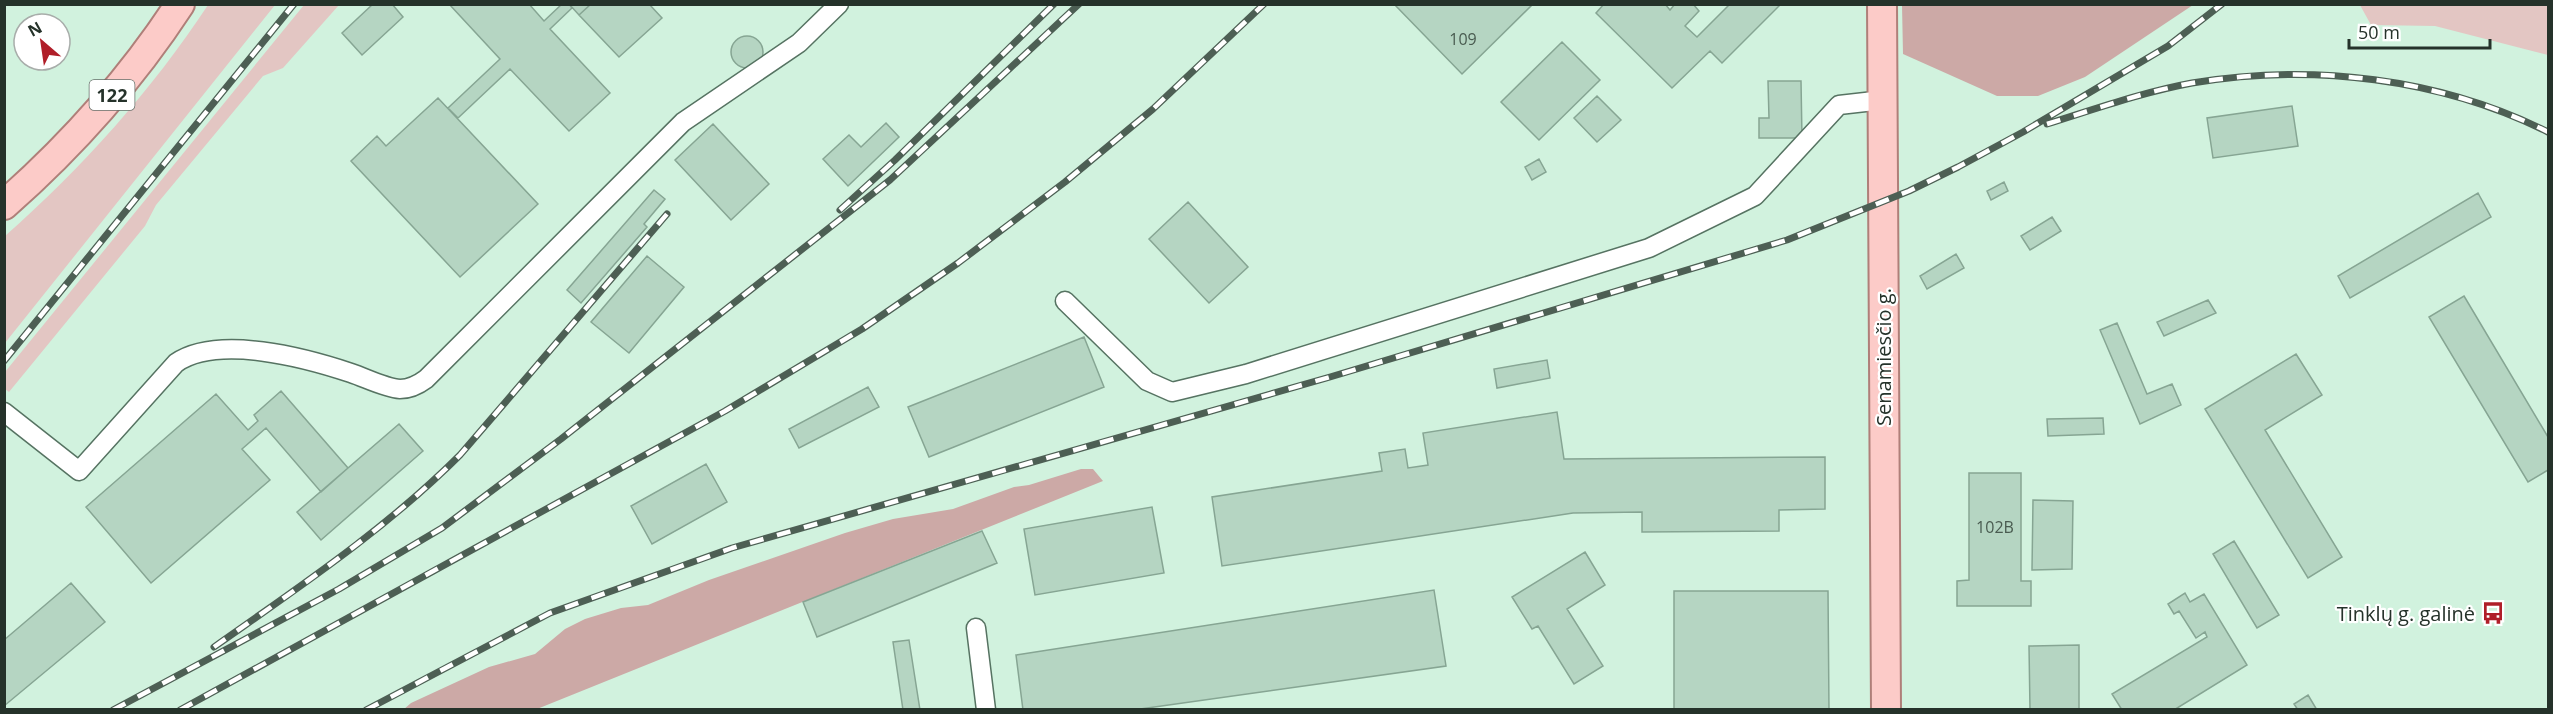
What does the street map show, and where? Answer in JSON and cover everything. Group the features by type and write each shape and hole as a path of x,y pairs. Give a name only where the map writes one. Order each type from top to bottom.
{"main road":[{"name":"122","path":"4,206 35,178 88,123 161,33 180,4"},
{"name":"Senamiesčio g.","path":"1882,4 1886,710"}],"street":[{"path":"4,412 79,471 176,363 202,350 234,350 307,359 399,389 415,386 426,380 683,122 799,43 839,4"},
{"path":"1065,301 1147,381 1172,392 1246,374 1649,248 1755,196 1839,105 1883,100"},
{"path":"976,628 986,710"}],"shaded area":[{"path":"1902,4 2193,5 2085,77 2038,96 1997,96 1903,54"},
{"path":"208,5 275,5 5,343 5,236 61,183 114,127 163,67"},
{"path":"304,5 339,5 283,68 263,76 156,205 145,226 9,392 5,389 5,372"},
{"path":"2360,5 2548,5 2548,55 2435,26 2371,25"},
{"path":"1081,469 1093,469 1103,481 537,709 403,710 411,703 489,667 535,654 565,629 585,619 621,608 648,605 709,580 845,533 893,519 953,509 1014,487 1029,485"}],"building":[{"path":"373,4 392,4 403,17 362,55 342,33"},
{"path":"449,4 529,4 544,21 562,4 569,4 572,8 550,29 610,93 569,131 510,69 458,118 448,108 500,59"},
{"path":"569,4 591,4 579,15"},
{"path":"591,4 649,4 662,18 619,57 579,15"},
{"path":"1394,4 1533,4 1462,74"},
{"path":"1604,4 1665,4 1670,10 1675,4 1693,4 1699,11 1685,26 1697,37 1730,4 1781,4 1722,63 1710,51 1672,88 1596,13"},
{"path":"747,36 758,41 763,52 758,63 747,68 736,63 731,52 736,41"},
{"path":"1562,42 1600,80 1539,140 1501,102"},
{"path":"1768,81 1801,81 1802,138 1759,138 1759,118 1769,118"},
{"path":"1597,96 1621,120 1597,142 1574,118"},
{"path":"438,98 538,204 460,277 351,161 377,136 386,146"},
{"path":"2292,106 2298,146 2213,158 2207,118"},
{"path":"886,123 899,137 848,186 823,159 849,135 861,147"},
{"path":"713,124 769,184 731,220 675,160"},
{"path":"1539,159 1546,172 1532,180 1525,167"},
{"path":"2004,182 2008,191 1991,200 1987,191"},
{"path":"654,190 665,199 644,224 647,227 581,303 567,290"},
{"path":"2478,193 2491,217 2350,298 2338,276"},
{"path":"1188,202 1248,267 1209,303 1149,239"},
{"path":"2052,217 2061,231 2030,250 2021,236"},
{"path":"1956,254 1964,268 1927,289 1920,276"},
{"path":"647,256 684,287 629,353 591,322"},
{"path":"2464,296 2548,437 2548,470 2528,482 2429,317"},
{"path":"2208,300 2216,313 2164,336 2157,322"},
{"path":"2117,323 2147,394 2172,384 2181,405 2140,424 2100,330"},
{"path":"1084,337 1104,387 929,457 908,407"},
{"path":"2296,354 2322,395 2265,430 2342,557 2308,578 2205,409"},
{"path":"1547,360 1550,378 1497,388 1494,369"},
{"path":"868,387 879,407 799,448 789,429"},
{"path":"281,391 348,468 321,492 266,428 242,449 270,480 151,583 86,507 216,394 248,430 258,421 254,415"},
{"path":"1557,412 1564,459 1825,457 1825,509 1779,510 1779,531 1642,532 1642,512 1573,513 1222,566 1212,497 1382,471 1379,453 1405,449 1408,468 1428,465 1423,433"},
{"path":"2103,418 2104,434 2048,436 2047,419"},
{"path":"399,424 423,451 321,540 297,512"},
{"path":"706,464 727,502 652,544 631,506"},
{"path":"1969,473 2021,473 2021,581 2031,581 2031,606 1957,606 1957,581 1969,580"},
{"path":"2033,500 2073,501 2072,569 2032,570"},
{"path":"1152,507 1164,573 1035,595 1024,529"},
{"path":"982,531 997,563 817,637 803,602"},
{"path":"2234,541 2279,615 2257,628 2213,554"},
{"path":"1585,552 1605,585 1567,609 1603,666 1574,684 1538,626 1532,629 1512,597"},
{"path":"71,583 105,622 4,706 4,640"},
{"path":"1434,590 1446,666 1133,710 1023,710 1016,655"},
{"path":"1674,591 1828,591 1829,710 1674,710"},
{"path":"2185,593 2190,602 2204,594 2247,665 2174,710 2122,710 2112,694 2207,637 2205,632 2196,638 2179,611 2174,614 2168,604"},
{"path":"909,640 920,710 903,710 893,642"},
{"path":"2079,645 2079,710 2030,710 2029,646"},
{"path":"2308,695 2317,710 2298,710 2294,704"}],"railway":[{"path":"4,361 294,4"},
{"path":"840,210 895,160 1054,4"},
{"path":"113,710 339,589 442,528 561,439 890,180 1079,4"},
{"path":"180,710 725,411 862,329 958,263 1065,182 1153,109 1264,4"},
{"path":"366,710 550,613 732,548 1330,377 1787,240 1909,191 2023,132 2168,46 2222,4"},
{"path":"2047,124 2119,101 2192,83 2237,77 2329,75 2420,87 2507,114 2548,132"},
{"path":"214,647 310,579 432,482 460,455 667,214"}],"place":[{"name":"Tinklų g. galinė","path":"2493,613"}]}
